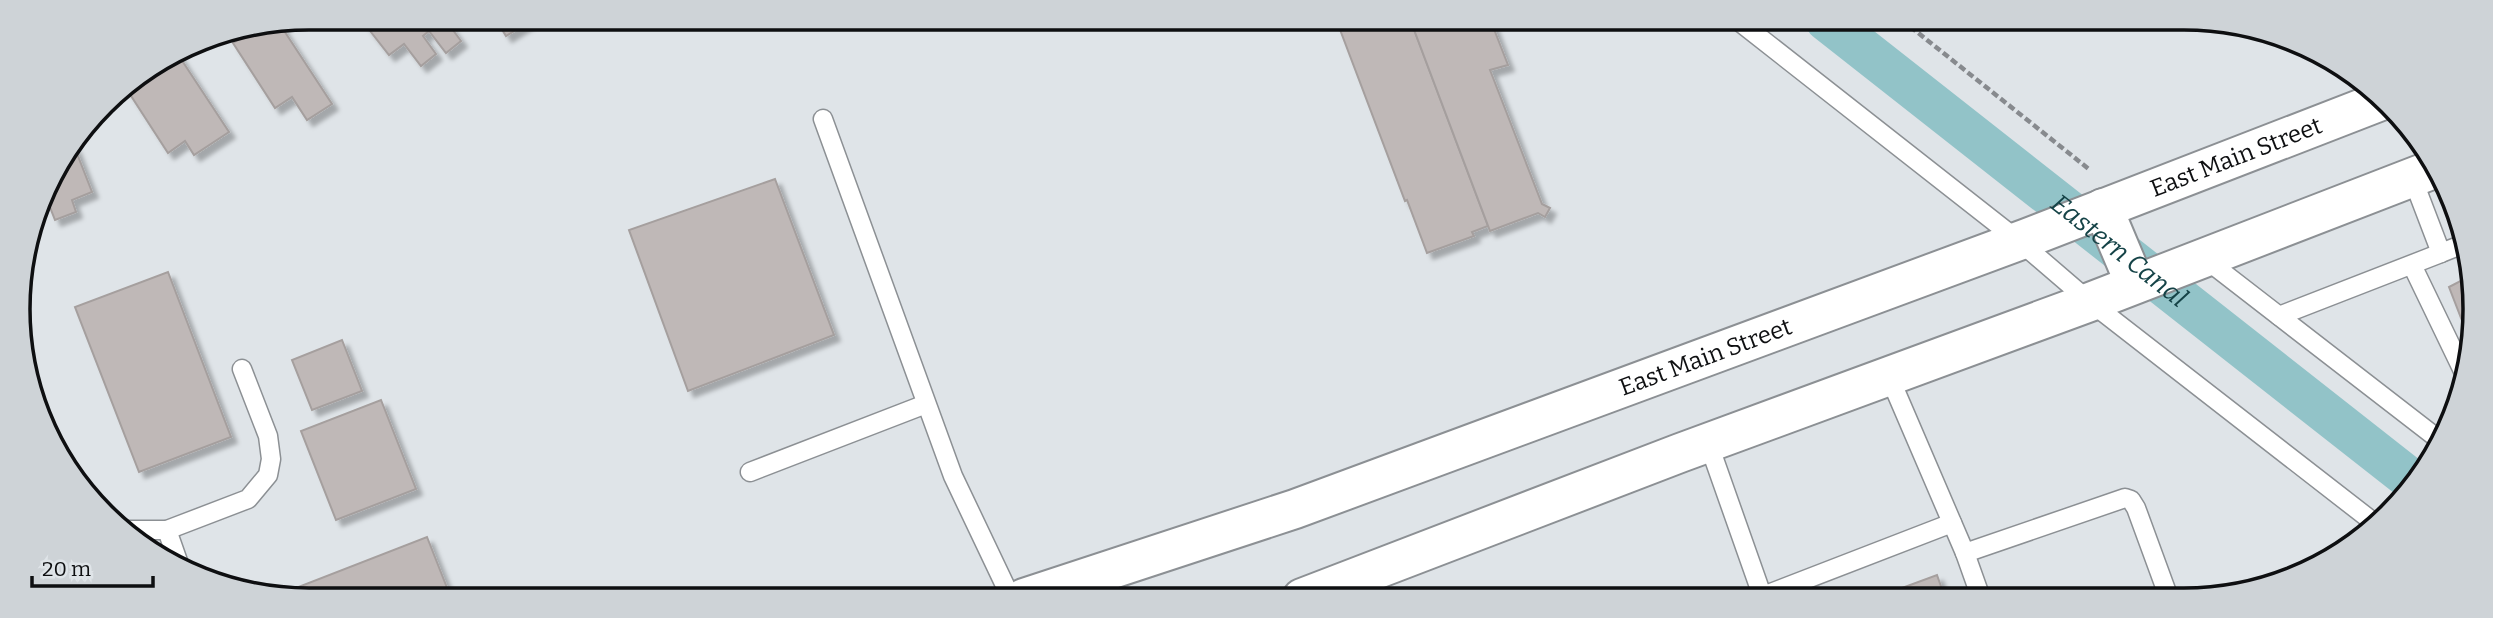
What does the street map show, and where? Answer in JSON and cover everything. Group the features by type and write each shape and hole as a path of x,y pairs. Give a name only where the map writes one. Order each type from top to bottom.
{"main road":[{"name":"East Main Street","path":"1054,588 1295,509 2023,239 2373,104"},
{"path":"1328,588 2423,173"},
{"path":"2115,204 2135,284"}],"lane":[{"path":"1750,30 2023,239 2093,300 2368,519"},
{"path":"823,119 953,476 1006,588"},
{"path":"2423,173 2441,253"},
{"path":"2279,316 2456,247"},
{"path":"2204,258 2433,435"},
{"path":"2413,265 2458,361"},
{"path":"138,530 167,530 247,499 268,475 271,459 268,436 242,369"},
{"path":"1889,376 1977,588"},
{"path":"750,472 926,404"},
{"path":"1708,442 1760,588"},
{"path":"1965,553 2124,498 2131,500 2136,508 2165,588"},
{"path":"1786,588 1952,523"},
{"path":"167,530 176,554"}],"path":[{"path":"1914,30 2115,204"}],"building":[{"path":"369,30 453,30 461,41 446,53 429,31 423,36 436,54 421,66 404,44 389,55"},
{"path":"502,30 516,30 506,36"},
{"path":"1340,30 1414,30 1488,226 1472,232 1474,236 1427,253 1407,200 1405,201"},
{"path":"1414,30 1494,30 1508,65 1490,70 1542,204 1550,208 1545,217 1538,213 1490,231"},
{"path":"284,31 332,104 307,120 292,97 275,108 233,43 241,38"},
{"path":"182,61 229,132 194,155 185,141 168,153 130,95"},
{"path":"77,154 92,192 72,200 76,212 55,220 50,206"},
{"path":"775,179 834,335 688,391 629,230"},
{"path":"168,272 231,437 139,472 75,307"},
{"path":"2462,280 2463,323 2449,287"},
{"path":"342,340 362,391 312,410 292,360"},
{"path":"381,400 416,489 336,520 301,431"},
{"path":"427,537 447,588 309,588 296,588"},
{"path":"1937,575 1942,588 1902,588"}],"waterway":[{"name":"Eastern Canal","path":"1839,30 2407,477"}]}
